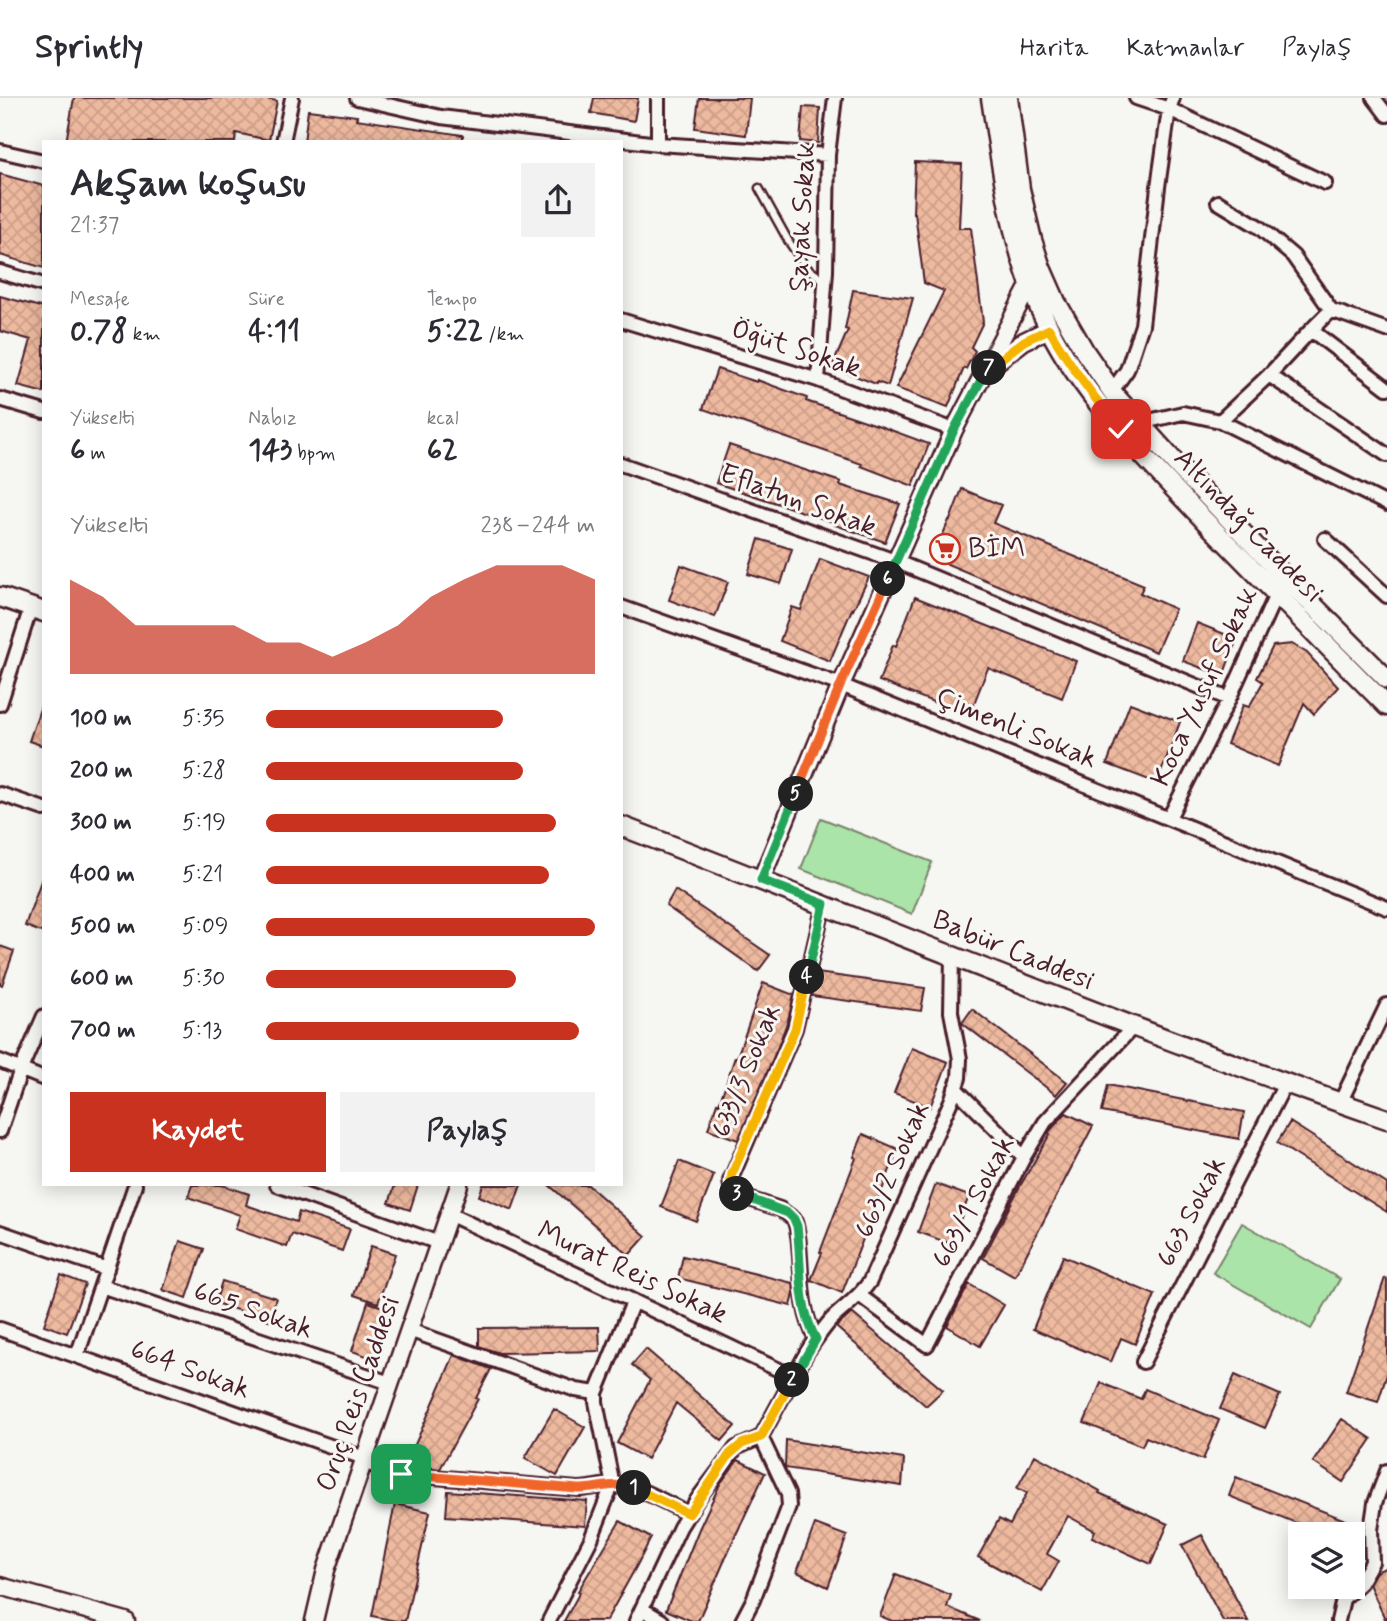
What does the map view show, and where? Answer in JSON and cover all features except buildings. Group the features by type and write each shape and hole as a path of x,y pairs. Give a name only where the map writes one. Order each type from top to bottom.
{"main road":[{"name":"Altındağ Caddesi","path":"991,98 1017,248 1049,329 1073,368 1103,410 1179,493 1387,706"},
{"name":"Altındağ Caddesi","path":"1008,98 1020,189 1032,240 1048,285 1070,326 1112,391 1284,577 1387,679"},
{"path":"1049,329 1070,326"},
{"path":"0,597 38,609"},
{"name":"Babür Caddesi","path":"623,827 1133,1027 1387,1119"}],"street":[{"path":"283,140 292,98"},
{"path":"357,98 441,117 658,144 828,155"},
{"path":"658,98 658,144"},
{"name":"Şayak Sokak","path":"818,380 825,281 828,155 835,98"},
{"path":"1136,98 1171,104 1325,183"},
{"path":"1374,98 1387,115"},
{"path":"1112,391 1127,370 1142,325 1171,104"},
{"path":"0,150 42,160"},
{"path":"1218,202 1259,227 1293,256 1331,310 1387,330"},
{"path":"0,272 42,284"},
{"path":"761,880 841,684 954,430 1030,284"},
{"path":"1220,421 1269,375 1331,310"},
{"name":"Öğüt Sokak","path":"623,321 818,380 954,430"},
{"path":"986,371 1024,341 1049,329"},
{"path":"1311,330 1387,388"},
{"path":"1269,375 1387,455"},
{"path":"0,399 42,411"},
{"path":"1140,423 1183,413 1220,421 1387,505"},
{"name":"Eflatun Sokak","path":"623,465 895,561 1229,699"},
{"path":"1325,539 1387,596"},
{"name":"Koca Yusuf Sokak","path":"1169,818 1229,699 1284,577"},
{"name":"Çimenli Sokak","path":"623,608 841,684 1387,908"},
{"path":"0,704 38,609"},
{"path":"0,794 42,808"},
{"name":"633/3 Sokak","path":"816,1339 803,1303 799,1242 794,1219 780,1209 734,1192 730,1181 795,1029 824,904"},
{"name":"663/2 Sokak","path":"761,1437 816,1339 870,1280 956,1088 960,1059 951,1012 952,956"},
{"path":"1340,1103 1387,1005"},
{"path":"0,1131 21,1069 42,1021"},
{"name":"663/1 Sokak","path":"859,1295 927,1345 1024,1157 1045,1122 1133,1027"},
{"path":"0,1061 42,1078"},
{"name":"663 Sokak","path":"1143,1362 1285,1084"},
{"path":"956,1088 1024,1157"},
{"path":"77,1356 135,1186"},
{"path":"280,1186 439,1243"},
{"name":"Oruç Reis Caddesi","path":"314,1621 326,1570 458,1186"},
{"name":"Murat Reis Sokak","path":"449,1214 794,1377"},
{"path":"0,1232 107,1269"},
{"name":"665 Sokak","path":"101,1286 390,1383"},
{"path":"549,1621 609,1497 612,1485 596,1393 634,1302"},
{"name":"664 Sokak","path":"0,1329 395,1473 578,1489 612,1485"},
{"path":"409,1330 576,1390 596,1393"},
{"path":"662,1621 639,1615 680,1527 730,1454 742,1444 761,1437 788,1494 789,1506 753,1600 742,1621"},
{"path":"1338,1621 1343,1599 1360,1583 1372,1562 1371,1530 1375,1503 1387,1471"},
{"path":"612,1485 630,1486 689,1514"},
{"path":"1372,1562 1387,1563"},
{"path":"0,1586 125,1621"}],"lane":[{"path":"760,188 789,242 807,268 825,281"}],"green space":[{"path":"821,818 932,862 912,914 801,869"},
{"path":"1242,1223 1340,1279 1311,1329 1213,1273"}],"place":[{"name":"BİM","path":"945,549"}],"route":[{"path":"401,1474 578,1489 620,1484 689,1514 730,1454 742,1444 761,1437 816,1339 803,1303 799,1242 794,1219 780,1209 734,1192 730,1181 795,1029 824,904 761,880 841,684 895,561 954,430 986,371 1024,341 1049,329 1088,390 1121,429"}]}
